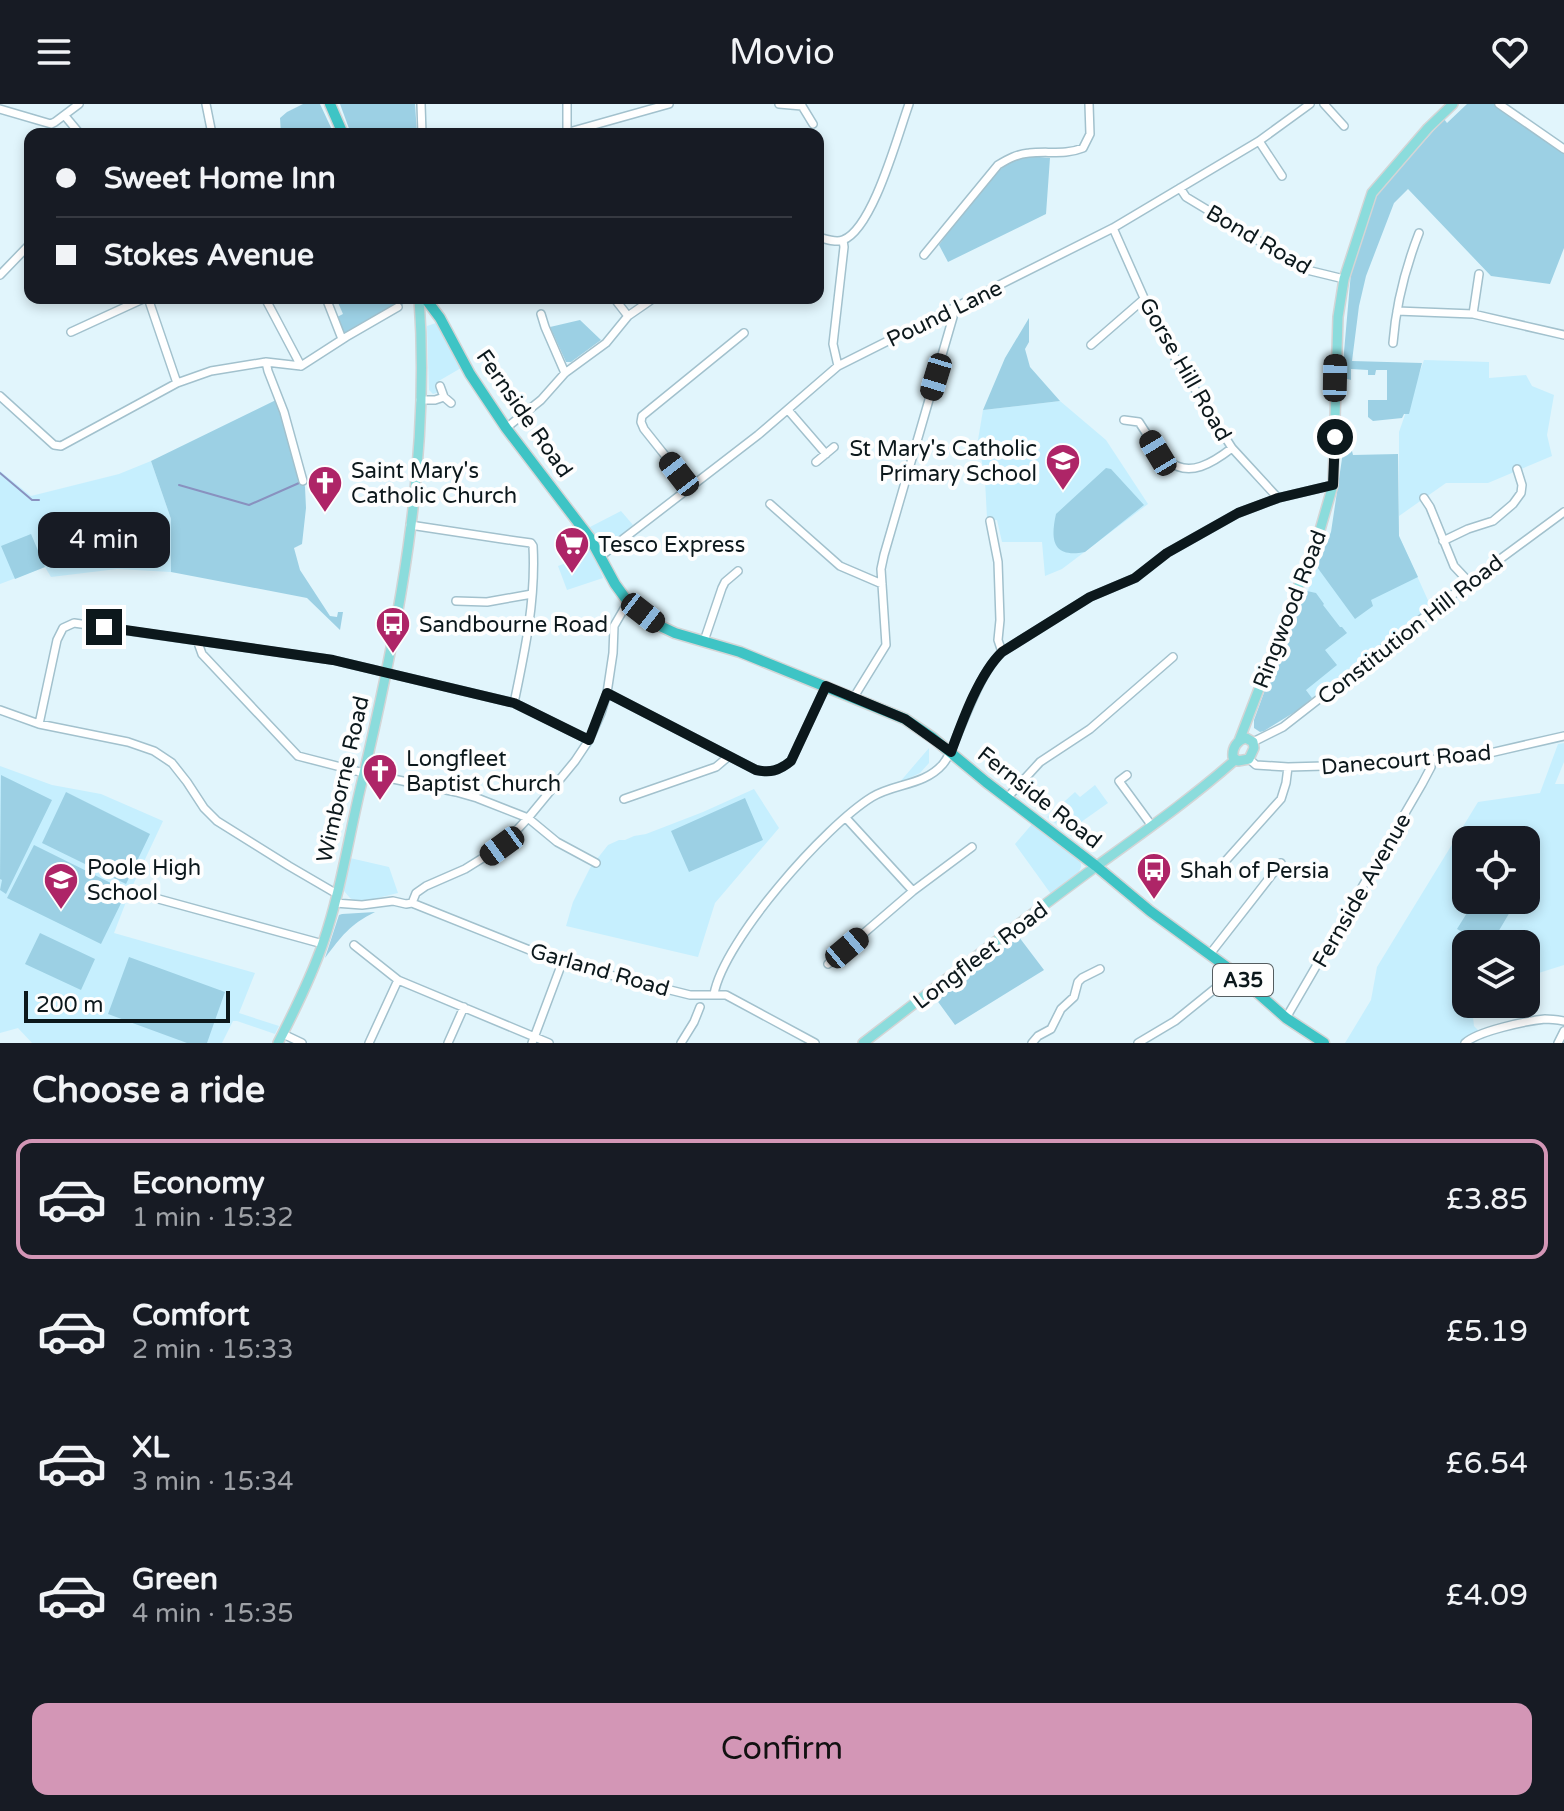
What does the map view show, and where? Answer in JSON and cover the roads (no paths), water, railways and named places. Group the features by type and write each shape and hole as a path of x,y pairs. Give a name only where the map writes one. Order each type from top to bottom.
{"highway":[{"path":"330,104 340,128"},
{"name":"Fernside Road","path":"425,304 435,311"},
{"name":"Fernside Road","path":"430,304 470,374 506,428 578,520 628,602 658,625 675,633 740,652 905,719 1150,911 1210,954 1286,1018 1324,1043"}],"main road":[{"name":"Ringwood Road","path":"1239,741 1320,530 1333,485 1338,317 1344,279 1372,193 1453,104"},
{"name":"Wimborne Road","path":"281,1038 310,980 323,944 387,674 401,597 417,467 420,400 417,304"},
{"path":"1235,760 1241,762 1249,759 1254,748 1247,719"},
{"path":"1235,760 1233,754 1239,741 1246,738 1253,742"},
{"path":"1096,866 1235,760"},
{"name":"Longfleet Road","path":"863,1043 1096,866"}],"street":[{"path":"0,109 51,124 79,104"},
{"path":"206,104 211,128"},
{"path":"421,104 422,128"},
{"path":"565,128 567,104"},
{"path":"779,104 803,105 813,124"},
{"path":"824,238 843,240 854,232 870,207 909,104"},
{"path":"924,255 998,165 1011,157 1028,153 1072,152 1083,148 1090,134 1089,104"},
{"name":"Pound Lane","path":"601,556 691,488 838,366 1113,228 1259,141 1310,104"},
{"path":"1324,104 1344,126"},
{"path":"1499,104 1564,149"},
{"path":"583,128 664,105"},
{"path":"65,116 75,128"},
{"path":"1259,141 1282,176"},
{"name":"Bond Road","path":"1180,188 1186,197 1307,270 1344,279"},
{"name":"Gorse Hill Road","path":"1113,228 1172,353 1232,448 1278,498"},
{"path":"1393,343 1405,270 1419,233"},
{"path":"838,366 833,344 843,240"},
{"path":"0,275 24,250"},
{"path":"1473,314 1479,274"},
{"path":"1091,345 1144,299"},
{"path":"71,332 133,304"},
{"path":"148,304 177,383"},
{"path":"268,304 301,366"},
{"path":"328,304 342,339"},
{"path":"619,304 628,316"},
{"path":"506,428 541,400 565,373 606,343 628,316 645,304"},
{"path":"0,396 58,446 177,383 211,371 266,362 301,366 398,307"},
{"path":"854,697 886,645 881,569 953,317 952,310"},
{"path":"1397,311 1473,314 1564,335"},
{"path":"541,314 565,373"},
{"path":"691,488 644,429 642,416 744,333"},
{"path":"266,362 289,427 303,481"},
{"path":"420,400 447,400 440,386"},
{"path":"788,410 826,454"},
{"path":"1124,420 1139,422 1158,453 1167,456 1176,465 1195,469 1232,448"},
{"path":"816,462 834,447"},
{"path":"1443,541 1493,521 1518,498 1522,485 1517,469"},
{"path":"1522,485 1533,484"},
{"path":"714,994 727,961 746,929 803,860 875,795 928,778 942,765 951,752 985,674 992,661 1002,652 1090,597 1135,578 1167,553 1238,513 1278,498 1333,485"},
{"path":"1424,498 1454,566 1469,582"},
{"path":"770,504 840,566 882,584"},
{"name":"Constitution Hill Road","path":"1253,742 1296,718 1564,512"},
{"path":"990,521 998,562 998,640 1002,652"},
{"path":"410,525 531,543 534,549 527,644 514,703"},
{"path":"704,641 722,588 738,571"},
{"path":"456,601 487,602 532,594"},
{"path":"412,903 416,893 426,886 465,869 502,846 575,761 589,740 607,693 614,626 628,602"},
{"path":"39,724 57,640 67,625 81,623 333,660 514,703 589,740"},
{"path":"197,640 202,654 298,756 477,798 528,818 557,842 596,863"},
{"path":"1007,798 1040,762 1090,729 1173,657"},
{"path":"607,693 765,772 783,768 791,761 826,686"},
{"path":"0,710 39,724 128,742 154,751 172,763 217,821 336,899"},
{"name":"Danecourt Road","path":"1249,759 1256,765 1324,767 1477,756 1564,736"},
{"path":"624,799 716,767 729,756"},
{"name":"Fernside Avenue","path":"1286,1018 1422,784 1431,767 1431,759"},
{"path":"1221,866 1281,799 1288,767"},
{"path":"1127,775 1119,781 1152,826"},
{"path":"846,818 913,891"},
{"path":"828,964 913,891 972,847"},
{"path":"1210,954 1281,863"},
{"path":"133,892 323,944"},
{"name":"Garland Road","path":"336,899 362,905 393,901 412,903 562,963 690,995 714,994 732,998 815,1043"},
{"path":"354,945 398,980 534,1040 549,1043"},
{"path":"534,1040 562,963"},
{"path":"1032,1043 1051,1029 1061,1009 1074,997 1082,978 1100,969"},
{"path":"369,1043 398,980"},
{"path":"1138,1043 1175,1021 1217,987"},
{"path":"1074,997 1084,999"},
{"path":"448,1043 464,1007"},
{"path":"681,1043 700,1007"},
{"path":"1465,1043 1481,1033 1546,1019 1564,1021"},
{"path":"1558,1043 1564,1031"},
{"path":"281,1038 302,1043"}],"waterway":[{"path":"0,473 32,500 39,500"},
{"path":"179,485 249,505 299,483"}],"place":[{"name":"St Mary's Catholic Primary School","path":"1063,492"},
{"name":"Saint Mary's Catholic Church","path":"325,514"},
{"name":"Tesco Express","path":"572,575"},
{"name":"Sandbourne Road","path":"393,655"},
{"name":"Longfleet Baptist Church","path":"380,802"},
{"name":"Shah of Persia","path":"1154,901"},
{"name":"Poole High School","path":"61,911"}]}
